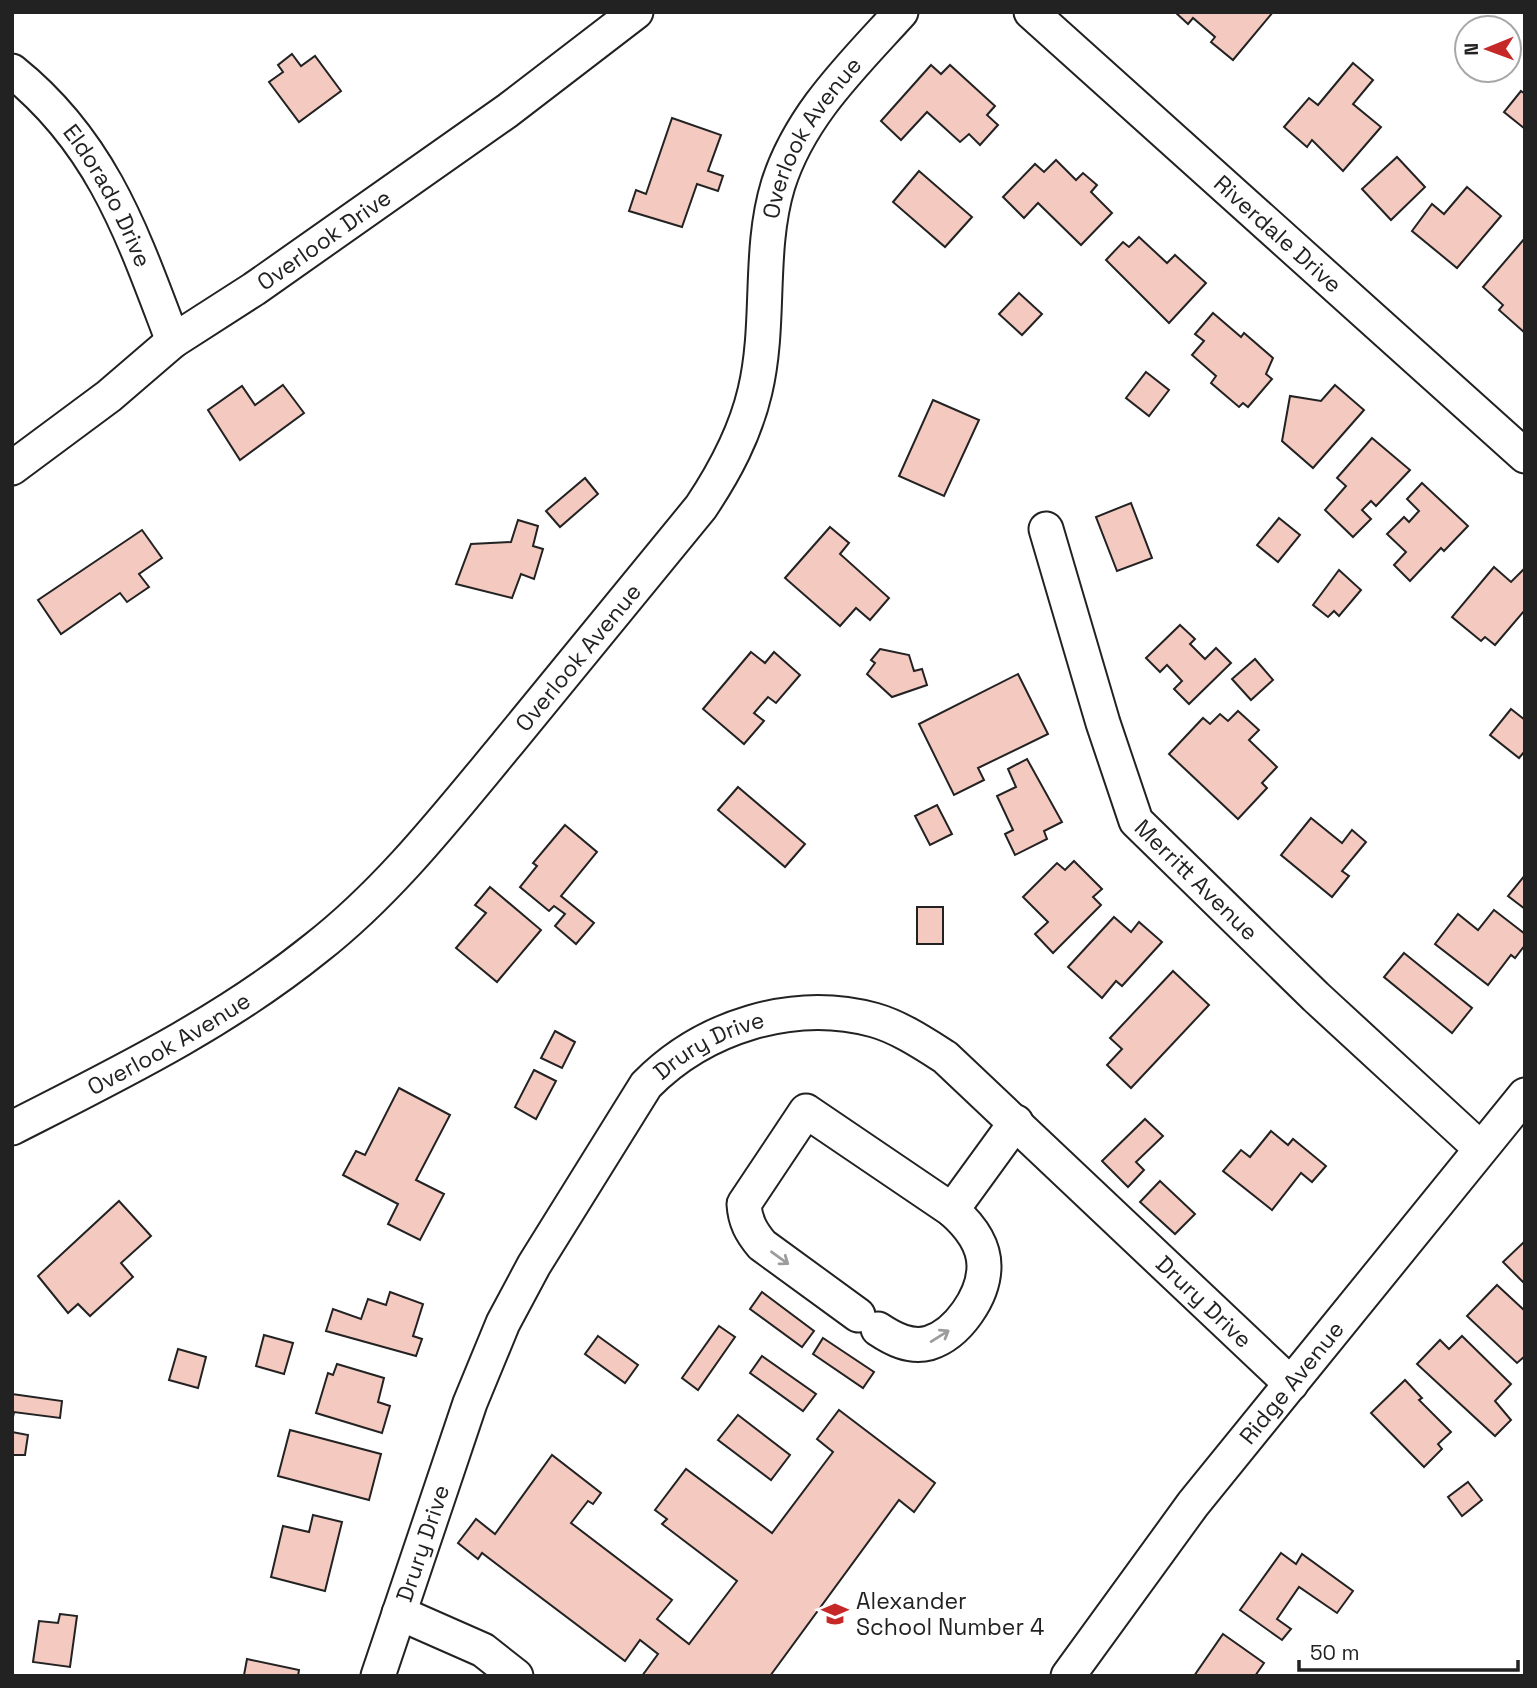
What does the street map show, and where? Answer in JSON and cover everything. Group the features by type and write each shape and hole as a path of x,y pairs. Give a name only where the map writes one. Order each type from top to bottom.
{"street":[{"name":"Overlook Drive","path":"12,468 109,396 173,341 254,289 507,111 636,12"},
{"name":"Overlook Avenue","path":"12,1128 175,1045 234,1009 317,948 365,905 464,796 701,507 725,470 755,390 769,233 778,187 788,157 804,125 901,12"},
{"name":"Riverdale Drive","path":"1031,12 1525,456"},
{"name":"Eldorado Drive","path":"12,71 38,92 89,151 138,250 173,341"},
{"name":"Merritt Avenue","path":"1046,529 1103,723 1136,821 1316,998 1480,1148"},
{"name":"Drury Drive","path":"378,1676 470,1402 503,1323 534,1265 646,1085 669,1062 699,1042 735,1027 772,1017 820,1014 874,1020 903,1032 945,1057 1291,1384"},
{"name":"Ridge Avenue","path":"1068,1676 1194,1504 1525,1095"},
{"path":"806,1111 952,1210 971,1227 984,1265 979,1291 965,1317 942,1336 928,1343 895,1340 762,1245 751,1232 744,1204 806,1111"},
{"path":"952,1210 1016,1122"},
{"path":"399,1614 483,1650 516,1676"}],"building":[{"path":"1175,12 1273,12 1233,60 1211,42 1215,37 1193,18 1188,24"},
{"path":"292,54 301,66 315,56 341,91 299,122 269,82 283,72 278,65"},
{"path":"1353,63 1373,80 1353,104 1381,127 1343,171 1312,140 1307,147 1284,127 1309,98 1318,105"},
{"path":"931,65 941,74 950,65 995,106 987,115 998,125 980,145 969,134 960,142 927,112 901,140 881,121"},
{"path":"1521,91 1525,94 1525,129 1504,112"},
{"path":"672,118 721,135 708,171 723,176 718,191 697,184 682,227 629,211 636,190 646,194"},
{"path":"1397,157 1425,187 1391,220 1362,189"},
{"path":"1056,160 1076,180 1083,173 1097,185 1091,192 1112,213 1081,245 1038,203 1024,218 1003,197 1035,164 1044,172"},
{"path":"919,171 972,217 945,247 893,202"},
{"path":"1467,187 1501,216 1457,268 1412,231 1432,204 1444,214"},
{"path":"1139,237 1167,263 1175,255 1206,283 1169,323 1106,260 1123,242 1129,247"},
{"path":"1525,238 1525,333 1499,310 1503,305 1483,287"},
{"path":"1019,293 1042,314 1022,335 999,314"},
{"path":"1213,313 1241,337 1244,333 1273,358 1266,374 1272,379 1248,407 1243,403 1239,407 1211,383 1216,376 1192,355 1204,341 1195,334"},
{"path":"1146,372 1169,390 1149,416 1126,398"},
{"path":"283,385 304,413 240,460 208,410 242,386 255,405"},
{"path":"1335,385 1364,410 1313,468 1282,441 1290,396 1321,401"},
{"path":"933,400 979,420 944,496 899,476"},
{"path":"1372,438 1410,470 1376,506 1371,501 1362,510 1371,519 1353,537 1325,510 1346,486 1337,478"},
{"path":"585,478 598,494 560,527 546,511"},
{"path":"1422,483 1468,526 1444,551 1441,548 1410,581 1394,565 1406,552 1387,534 1404,517 1409,522 1419,511 1407,499"},
{"path":"1131,503 1152,558 1117,571 1096,517"},
{"path":"1279,518 1300,535 1278,562 1257,545"},
{"path":"518,520 538,526 533,546 543,549 534,579 521,574 512,598 456,584 471,544 511,542"},
{"path":"830,527 849,543 840,554 889,598 870,620 856,608 840,626 785,578"},
{"path":"142,530 162,558 139,574 149,587 127,602 120,593 61,634 38,600"},
{"path":"1494,567 1511,582 1525,568 1525,610 1495,645 1485,637 1481,641 1452,617"},
{"path":"1339,570 1361,590 1339,616 1334,611 1328,617 1313,605"},
{"path":"1180,625 1195,639 1190,644 1205,659 1216,648 1231,663 1189,704 1174,689 1182,681 1167,665 1160,672 1146,658"},
{"path":"880,649 909,655 914,671 922,669 927,685 892,697 867,674 875,663 871,660"},
{"path":"751,652 765,663 774,652 800,675 776,703 768,697 754,713 764,721 744,744 703,709"},
{"path":"1255,659 1273,680 1251,700 1232,679"},
{"path":"1018,674 1048,734 978,768 984,780 954,795 919,724"},
{"path":"1511,709 1525,720 1525,751 1519,758 1490,735"},
{"path":"1238,711 1259,730 1249,740 1277,767 1262,783 1267,788 1238,819 1169,754 1203,718 1210,724 1220,714 1228,721"},
{"path":"1027,759 1062,822 1044,831 1047,839 1015,855 1005,834 1013,830 997,796 1016,787 1008,769"},
{"path":"738,787 805,844 785,867 718,810"},
{"path":"937,805 952,834 930,845 915,816"},
{"path":"1311,818 1342,843 1352,830 1366,842 1342,871 1349,876 1332,897 1281,855"},
{"path":"565,825 597,852 561,896 594,923 576,944 555,926 565,914 554,906 549,911 520,887 537,866 533,863"},
{"path":"1074,861 1102,889 1093,897 1101,905 1053,953 1035,934 1048,922 1023,897 1057,863 1065,870"},
{"path":"1525,875 1525,909 1508,896"},
{"path":"490,887 541,930 497,982 456,948 486,913 475,905"},
{"path":"917,907 943,907 943,944 917,944"},
{"path":"1494,910 1525,934 1525,945 1515,958 1511,955 1488,985 1435,944 1458,914 1478,930"},
{"path":"1114,917 1131,932 1139,922 1162,942 1122,986 1116,981 1102,998 1068,967"},
{"path":"1404,953 1472,1008 1452,1033 1384,977"},
{"path":"1173,971 1209,1005 1131,1088 1107,1065 1122,1049 1110,1038"},
{"path":"555,1031 575,1042 562,1068 541,1058"},
{"path":"534,1070 556,1081 536,1119 515,1107"},
{"path":"399,1088 450,1115 416,1180 444,1194 420,1240 388,1224 398,1204 343,1175 356,1151 365,1155"},
{"path":"1145,1119 1163,1136 1136,1162 1144,1170 1128,1187 1102,1161"},
{"path":"1271,1131 1288,1145 1293,1139 1326,1166 1312,1182 1301,1173 1272,1210 1223,1171 1241,1150 1250,1157"},
{"path":"1160,1181 1195,1214 1175,1234 1140,1202"},
{"path":"119,1201 151,1236 121,1263 133,1277 90,1316 78,1304 68,1313 38,1276"},
{"path":"1525,1241 1525,1284 1503,1262"},
{"path":"1497,1285 1525,1311 1525,1356 1517,1363 1467,1316"},
{"path":"390,1292 423,1304 413,1336 422,1339 416,1356 326,1331 333,1309 361,1319 368,1299 386,1305"},
{"path":"762,1292 814,1331 802,1347 750,1309"},
{"path":"719,1326 735,1337 698,1390 682,1378"},
{"path":"264,1335 293,1343 284,1374 256,1366"},
{"path":"598,1336 638,1365 625,1383 585,1354"},
{"path":"1462,1336 1511,1384 1495,1401 1511,1420 1495,1436 1417,1364 1440,1340 1449,1349"},
{"path":"823,1338 874,1372 863,1388 813,1354"},
{"path":"178,1349 206,1357 198,1388 169,1380"},
{"path":"762,1356 816,1394 803,1411 750,1373"},
{"path":"337,1364 384,1378 378,1402 390,1406 382,1433 316,1413 328,1373 333,1375"},
{"path":"1405,1380 1422,1398 1419,1400 1451,1432 1438,1444 1442,1449 1424,1467 1371,1413"},
{"path":"12,1394 62,1401 60,1418 14,1412 12,1422"},
{"path":"839,1410 935,1483 914,1512 899,1500 770,1676 642,1676 658,1654 640,1640 625,1661 482,1553 478,1559 458,1543 476,1519 495,1534 552,1455 601,1493 593,1504 588,1501 571,1523 672,1600 657,1619 689,1644 737,1581 662,1524 667,1519 655,1510 686,1469 772,1533 833,1452 817,1439"},
{"path":"738,1415 790,1455 771,1480 718,1440"},
{"path":"290,1430 381,1454 369,1500 278,1476"},
{"path":"12,1432 28,1435 25,1455 12,1455"},
{"path":"1468,1482 1482,1500 1462,1516 1448,1497"},
{"path":"313,1515 342,1522 325,1591 271,1577 283,1526 309,1532"},
{"path":"1281,1553 1296,1564 1302,1554 1353,1591 1337,1613 1299,1587 1277,1619 1291,1629 1282,1640 1240,1610"},
{"path":"60,1614 77,1616 70,1667 33,1662 39,1621 58,1623"},
{"path":"1223,1634 1264,1663 1255,1676 1194,1676"},
{"path":"247,1659 299,1670 298,1676 244,1675"}],"place":[{"name":"Alexander School Number 4","path":"835,1614"}]}
